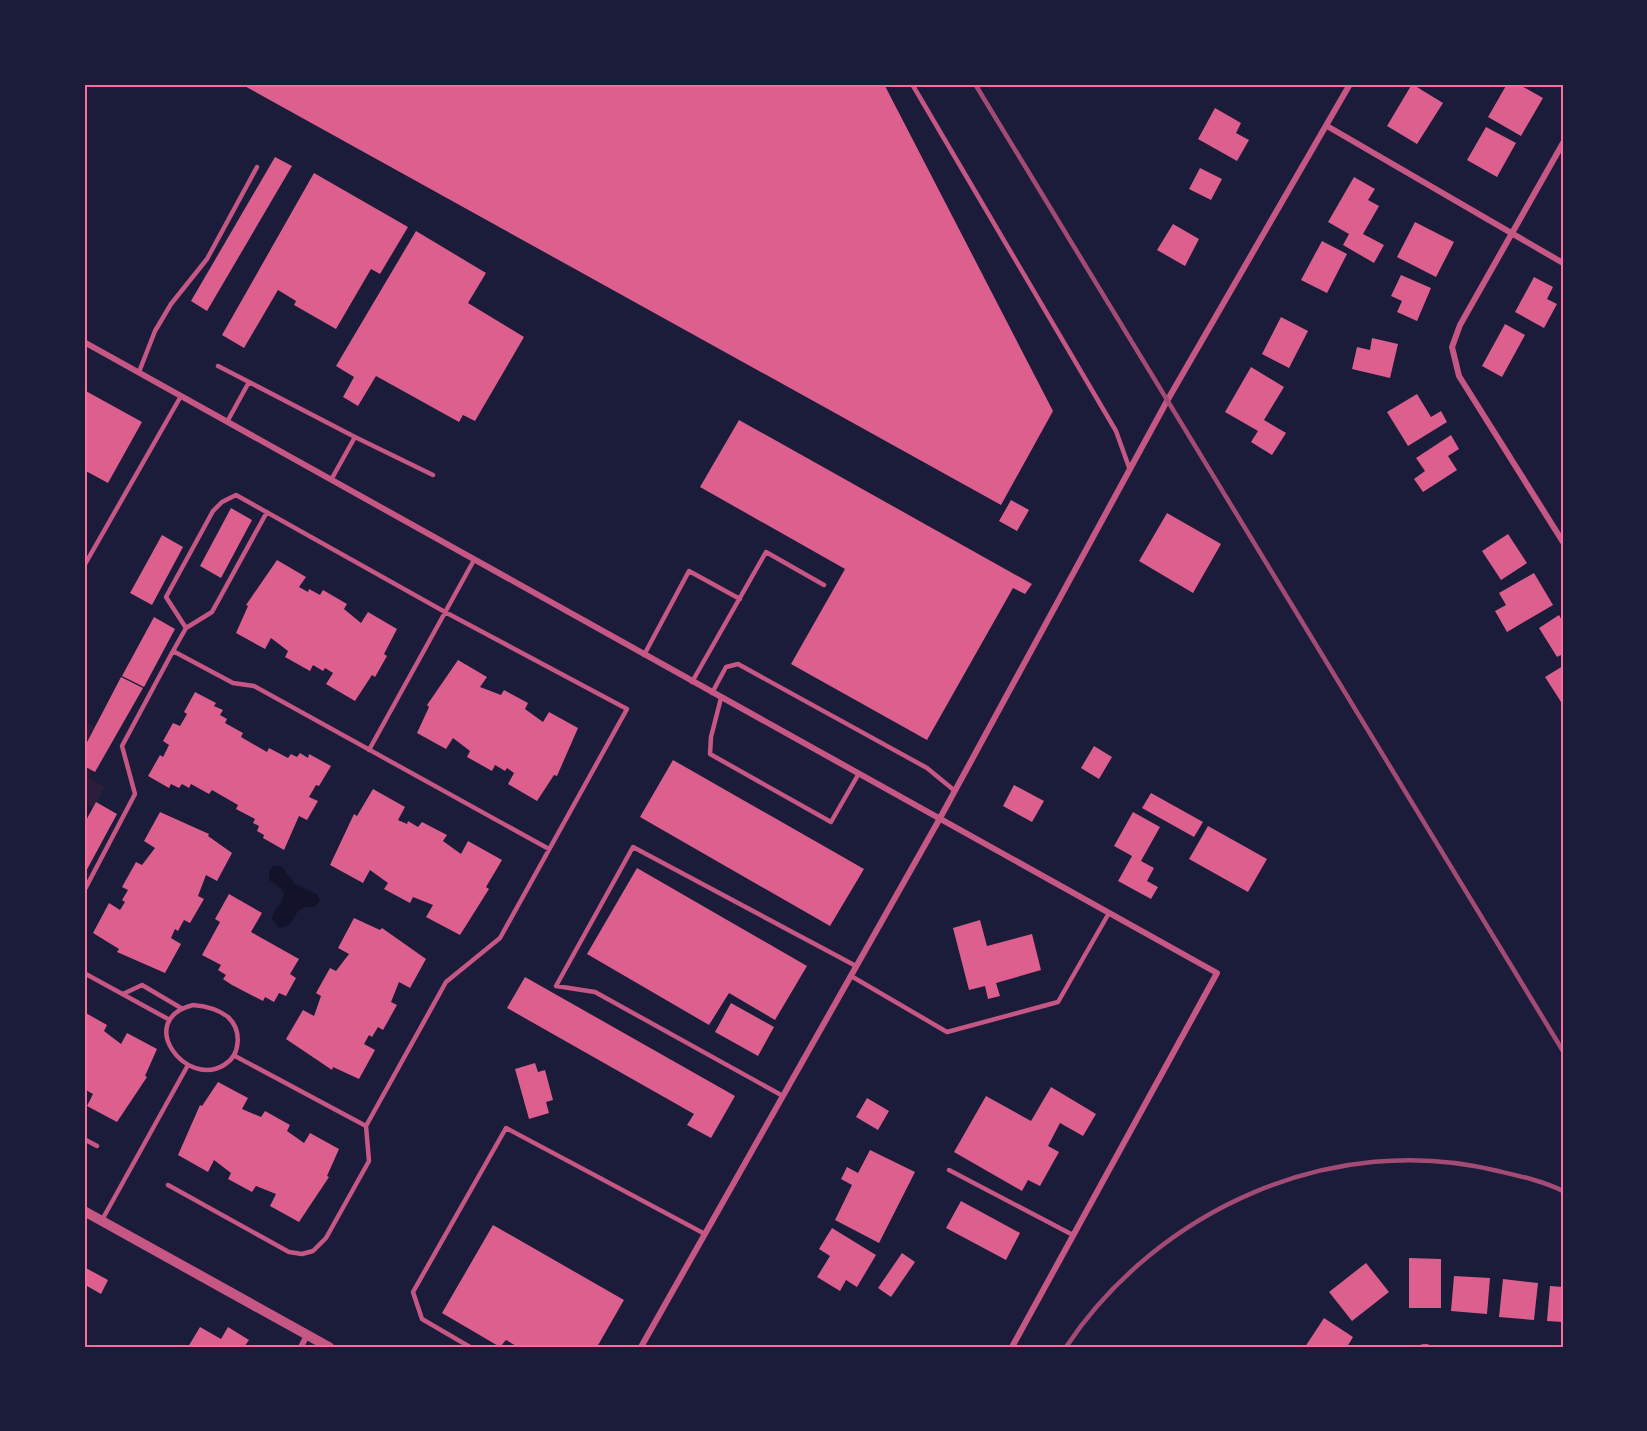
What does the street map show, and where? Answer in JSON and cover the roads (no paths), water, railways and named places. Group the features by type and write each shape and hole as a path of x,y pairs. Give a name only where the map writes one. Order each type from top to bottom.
{"street":[{"path":"641,1347 939,820 1167,401 1350,84"},
{"path":"1327,126 1511,235 1563,263"},
{"path":"1563,143 1460,325 1452,347 1459,376 1563,542"},
{"path":"84,342 1217,973 1012,1347"},
{"path":"84,1211 329,1347"},
{"path":"300,1347 307,1335"}],"lane":[{"path":"912,84 1116,431 1130,470"},
{"path":"139,372 155,331 171,304 207,260 257,167"},
{"path":"218,366 433,475"},
{"path":"227,422 249,382"},
{"path":"84,566 181,396"},
{"path":"331,480 355,437"},
{"path":"168,1185 289,1252 302,1254 313,1251 326,1238 369,1161 366,1126 446,982 500,938 627,709 445,612 236,495 222,502 213,511 166,597 186,628"},
{"path":"84,891 135,794 122,746 186,628 212,612 267,512"},
{"path":"692,682 766,552 824,585"},
{"path":"369,750 474,560"},
{"path":"644,655 689,572 740,599"},
{"path":"173,651 233,683 254,686 549,849"},
{"path":"712,693 726,667 738,664 927,768 955,791"},
{"path":"721,698 711,736 710,754 831,822 858,775"},
{"path":"783,1096 595,992 556,986 633,848 856,966"},
{"path":"851,976 947,1032 1058,1002 1108,914"},
{"path":"84,973 168,1019"},
{"path":"123,994 142,985 181,1008 205,1006 228,1017 235,1028 238,1042 235,1056 224,1065 212,1070 201,1070 188,1065 170,1047 166,1032 168,1019 181,1008"},
{"path":"235,1056 366,1126"},
{"path":"102,1221 188,1065"},
{"path":"470,1347 422,1319 413,1292 506,1128 705,1234"},
{"path":"84,1139 97,1146"},
{"path":"949,1170 1073,1235"}],"railway":[{"path":"975,84 1563,1051"},
{"path":"1066,1347 1104,1298 1149,1256 1200,1220 1255,1192 1314,1172 1374,1162 1436,1161 1515,1175 1563,1191"}]}
